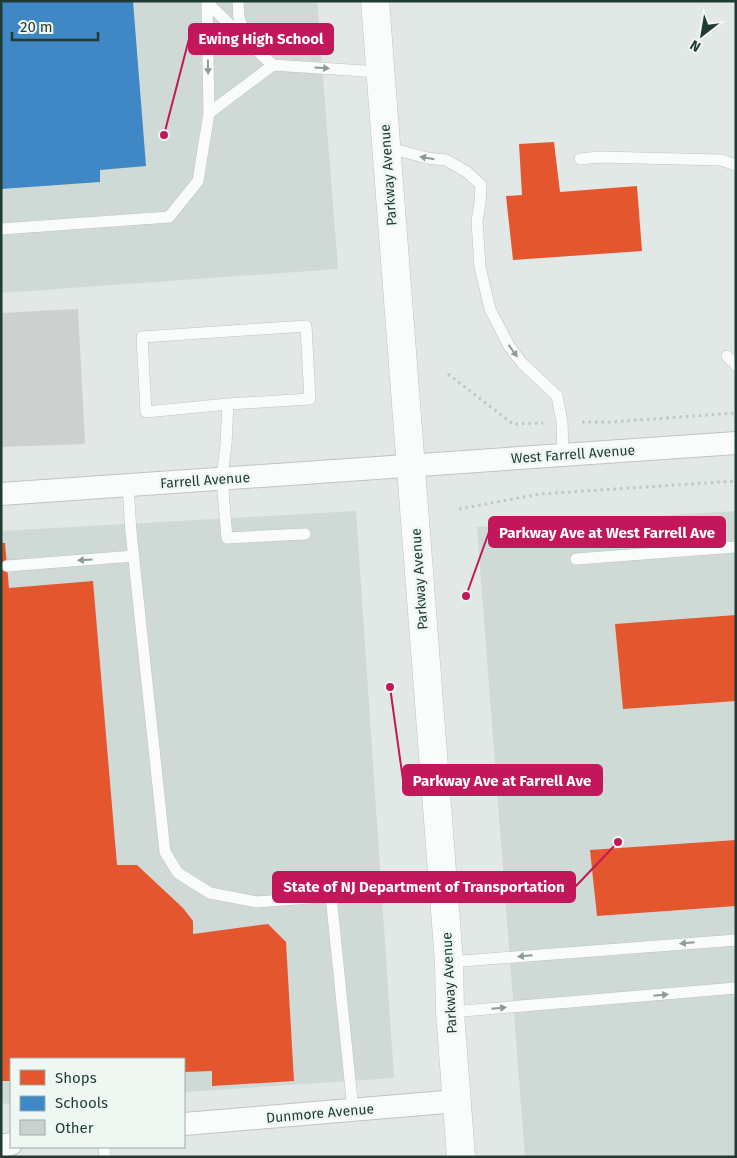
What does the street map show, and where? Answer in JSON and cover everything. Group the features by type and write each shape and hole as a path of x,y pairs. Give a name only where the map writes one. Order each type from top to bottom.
{"main road":[{"name":"Parkway Avenue","path":"374,1 449,962 450,1012 461,1157"}],"street":[{"name":"West Farrell Avenue","path":"410,465 736,443"},
{"name":"Farrell Avenue","path":"1,494 410,465"},
{"name":"Dunmore Avenue","path":"185,1124 457,1101"}],"lane":[{"path":"238,1 240,18 250,44"},
{"path":"207,2 273,65 380,72"},
{"path":"1,229 169,217 198,181 209,114 207,2"},
{"path":"209,114 273,65"},
{"path":"386,147 427,158 446,160 467,172 480,185 477,221 480,267 490,308 509,346 522,363 557,396 562,422 564,454"},
{"path":"580,159 599,157 721,160 736,165"},
{"path":"306,326 310,399 228,404 146,412 142,337 306,326"},
{"path":"727,356 736,364"},
{"path":"228,404 222,479 226,538 305,534"},
{"path":"128,485 165,852 178,873 210,893 257,902 443,890"},
{"path":"576,559 736,547"},
{"path":"7,566 134,556"},
{"path":"331,896 353,1110"},
{"path":"449,962 736,940"},
{"path":"450,1012 736,988"}],"path":[{"path":"448,374 513,424 610,422 736,414"},
{"path":"459,509 540,494 736,481"}],"shaded area":[{"path":"1,1 317,1 338,269 1,293"},
{"path":"356,511 394,1078 185,1092 185,1058 10,1058 10,1103 1,1104 1,531"},
{"path":"736,511 736,1157 525,1157 477,527"}],"building: Shops":[{"path":"554,142 560,192 637,186 642,251 513,260 506,196 522,195 519,144"},
{"path":"1,543 5,543 9,588 93,581 117,865 137,865 183,908 193,921 193,934 268,924 286,942 294,1081 212,1086 212,1071 185,1072 185,1058 10,1058 10,1081 2,1081"},
{"path":"736,615 736,701 623,709 615,624"},
{"path":"736,840 736,906 597,916 590,850"}],"building: Schools":[{"path":"1,1 133,1 146,166 100,170 100,182 1,189"}],"building: Other":[{"path":"78,309 85,444 1,447 1,313"}],"place":[{"name":"Ewing High School","path":"164,135"},
{"name":"Parkway Ave at West Farrell Ave","path":"466,596"},
{"name":"Parkway Ave at Farrell Ave","path":"390,687"},
{"name":"State of NJ Department of Transportation","path":"618,842"}]}
